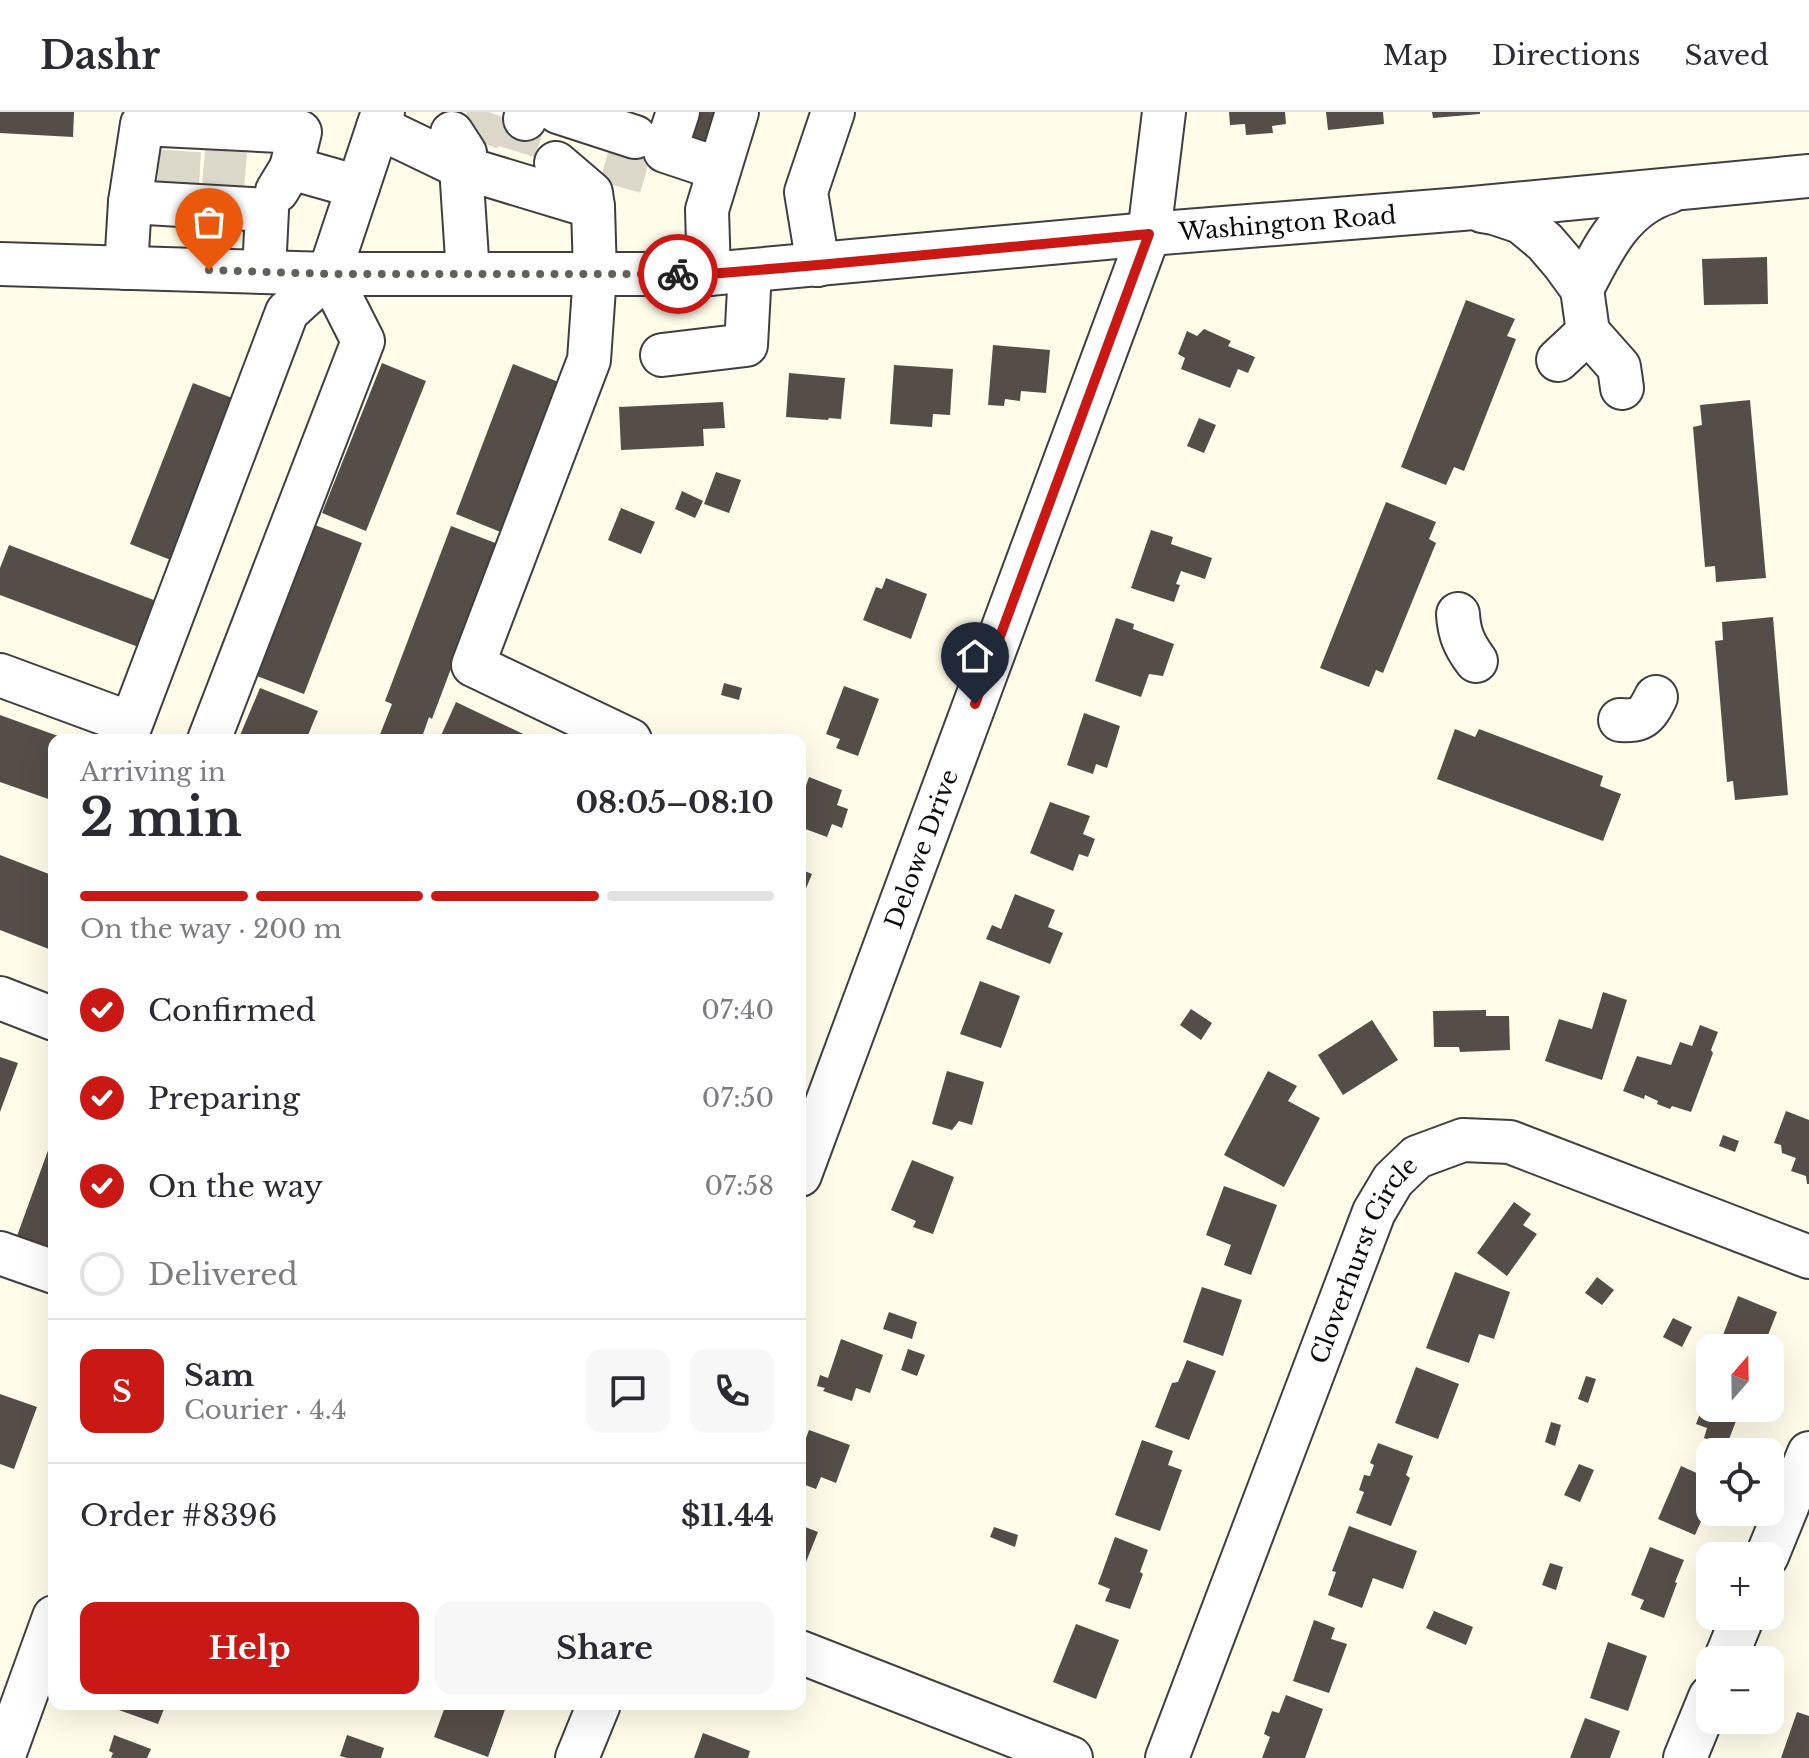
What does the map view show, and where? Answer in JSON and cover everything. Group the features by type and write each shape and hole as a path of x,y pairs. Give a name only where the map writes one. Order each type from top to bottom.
{"street":[{"path":"678,112 665,151 719,169"},
{"path":"662,355 746,345 730,272 707,210 737,112"},
{"path":"818,265 806,192 833,112"},
{"name":"Delowe Drive","path":"806,1159 1149,234 1164,112"},
{"path":"0,675 128,731 287,312 329,274 380,119 516,136 613,160"},
{"path":"126,268 130,202 142,124 179,167 225,168 267,210"},
{"path":"130,202 179,167 225,168 300,132 291,168 267,210 264,272"},
{"path":"516,136 613,160"},
{"path":"516,136 613,160"},
{"path":"468,274 516,136"},
{"path":"613,160 595,274 589,360 473,665 617,734"},
{"path":"291,168 358,187"},
{"name":"Washington Road","path":"0,264 329,274 730,272 1809,176"},
{"path":"1622,388 1619,367 1573,346 1582,289 1608,239 1629,214 1654,197 1683,188"},
{"path":"1462,209 1494,213 1521,222 1545,242 1582,289"},
{"path":"211,734 363,341 329,274"},
{"path":"1458,614 1459,632 1465,647 1476,661"},
{"path":"1620,720 1636,721 1648,713 1656,697"},
{"path":"0,998 48,1017"},
{"name":"Cloverhurst Circle","path":"1167,1758 1374,1212 1393,1180 1417,1157 1463,1140 1510,1142 1809,1257"},
{"path":"0,1253 48,1270"},
{"path":"1773,1542 1809,1453"},
{"path":"3,1758 48,1634"},
{"path":"806,1654 1071,1758"},
{"path":"577,1758 597,1710"},
{"path":"1685,1758 1696,1731"}],"building":[{"path":"0,112 74,112 73,137 0,133"},
{"path":"690,112 727,112 717,147 681,135"},
{"path":"1229,112 1285,112 1286,124 1272,126 1273,133 1246,135 1245,124 1230,125"},
{"path":"1326,112 1383,112 1384,124 1328,130"},
{"path":"1432,112 1480,112 1480,114 1433,118"},
{"path":"1767,257 1768,304 1704,305 1702,259"},
{"path":"1466,300 1515,319 1507,336 1516,339 1464,471 1454,467 1446,485 1401,467"},
{"path":"1204,329 1231,341 1228,346 1255,357 1248,373 1238,369 1230,388 1181,369 1185,358 1178,354 1187,331 1197,336"},
{"path":"993,345 1050,350 1046,393 1021,391 1020,401 1005,399 1004,406 988,405"},
{"path":"382,363 426,381 366,531 322,513"},
{"path":"513,364 561,383 503,533 456,514"},
{"path":"894,365 953,369 950,415 933,414 932,427 890,424"},
{"path":"789,373 845,378 841,419 786,417"},
{"path":"193,383 240,401 176,562 130,544"},
{"path":"1750,400 1766,578 1716,582 1715,566 1705,567 1693,427 1702,425 1700,405"},
{"path":"723,402 725,428 703,429 704,446 621,450 619,407"},
{"path":"1199,418 1216,425 1204,453 1187,446"},
{"path":"716,472 741,480 729,513 704,504"},
{"path":"682,491 703,501 695,518 675,509"},
{"path":"1386,502 1436,522 1429,539 1436,543 1383,673 1376,670 1369,687 1320,668"},
{"path":"621,508 655,522 641,554 608,540"},
{"path":"315,525 362,543 304,694 257,676"},
{"path":"451,526 498,544 432,719 429,717 423,734 380,734 392,704 385,701"},
{"path":"1151,530 1173,537 1171,544 1212,558 1205,579 1181,571 1174,602 1131,588"},
{"path":"9,545 159,602 141,648 0,595 0,568"},
{"path":"886,578 927,594 911,639 863,620 876,587 882,589"},
{"path":"1773,617 1788,795 1735,800 1733,781 1727,782 1715,641 1723,640 1722,622"},
{"path":"1116,618 1134,624 1133,629 1174,644 1163,676 1149,674 1141,697 1095,681"},
{"path":"724,683 742,688 739,700 721,695"},
{"path":"844,686 879,699 858,756 836,748 840,739 826,734"},
{"path":"260,688 318,711 308,734 241,734"},
{"path":"456,702 523,734 442,734"},
{"path":"1084,713 1120,726 1107,768 1096,764 1093,774 1067,765"},
{"path":"0,715 52,734 48,734 48,799 0,782"},
{"path":"1455,729 1475,737 1479,729 1603,776 1600,786 1621,794 1603,841 1437,779"},
{"path":"809,777 842,790 837,805 848,809 842,828 832,824 827,837 806,829 806,786"},
{"path":"1050,802 1090,816 1083,834 1095,839 1088,857 1079,854 1073,871 1030,853"},
{"path":"0,855 48,874 48,949 0,930"},
{"path":"806,872 812,874 806,888"},
{"path":"1015,894 1055,910 1048,927 1063,933 1050,964 986,939 992,925 1001,929"},
{"path":"980,981 1020,996 1001,1048 960,1034"},
{"path":"1603,992 1627,1000 1602,1080 1545,1061 1559,1019 1592,1029"},
{"path":"1191,1009 1212,1023 1201,1040 1180,1025"},
{"path":"1486,1010 1486,1016 1509,1016 1510,1050 1460,1052 1459,1047 1434,1047 1433,1011"},
{"path":"1372,1020 1398,1060 1343,1095 1318,1055"},
{"path":"1700,1025 1718,1032 1691,1112 1672,1106 1670,1109 1645,1095 1644,1099 1623,1091 1637,1056 1671,1065 1680,1042 1692,1046"},
{"path":"0,1057 18,1063 0,1112"},
{"path":"947,1071 984,1082 972,1125 959,1121 952,1130 932,1124"},
{"path":"1268,1071 1297,1086 1288,1101 1320,1118 1284,1187 1224,1155"},
{"path":"1786,1111 1809,1120 1809,1184 1806,1176 1791,1171 1796,1158 1782,1153 1781,1145 1774,1143"},
{"path":"1723,1135 1739,1141 1735,1152 1719,1146"},
{"path":"48,1151 48,1248 17,1236"},
{"path":"912,1160 954,1177 933,1234 913,1227 916,1221 891,1210"},
{"path":"1224,1186 1277,1205 1251,1275 1224,1265 1231,1245 1206,1235"},
{"path":"1514,1202 1531,1214 1523,1225 1537,1234 1507,1276 1477,1253"},
{"path":"1455,1272 1510,1292 1494,1339 1479,1334 1469,1363 1426,1348"},
{"path":"1597,1277 1614,1290 1602,1305 1585,1293"},
{"path":"1202,1287 1242,1300 1223,1356 1183,1342"},
{"path":"1738,1296 1777,1312 1768,1334 1723,1334"},
{"path":"889,1312 917,1322 912,1339 883,1329"},
{"path":"1673,1318 1692,1327 1682,1347 1663,1337"},
{"path":"841,1339 883,1355 870,1393 856,1388 852,1401 817,1386 820,1375 828,1378"},
{"path":"908,1349 925,1355 917,1376 901,1370"},
{"path":"1187,1360 1216,1371 1189,1440 1155,1427 1172,1383 1178,1382"},
{"path":"1416,1367 1459,1384 1438,1439 1395,1423"},
{"path":"1586,1376 1596,1379 1588,1403 1578,1399"},
{"path":"0,1394 37,1407 14,1469 0,1464"},
{"path":"1551,1422 1561,1425 1555,1446 1545,1442"},
{"path":"1736,1422 1729,1438 1704,1438 1707,1428 1696,1424"},
{"path":"809,1430 850,1445 836,1483 821,1477 816,1489 806,1485 806,1438"},
{"path":"1142,1440 1173,1451 1168,1465 1182,1470 1160,1531 1115,1515"},
{"path":"1378,1443 1413,1456 1406,1475 1410,1478 1391,1526 1356,1513 1364,1492 1359,1490 1364,1475 1370,1476 1374,1465 1370,1463"},
{"path":"1579,1464 1594,1470 1580,1502 1564,1495"},
{"path":"1681,1466 1696,1473 1696,1526 1699,1526 1695,1535 1658,1519"},
{"path":"1349,1526 1417,1551 1403,1589 1373,1578 1362,1608 1328,1595 1336,1572 1332,1571"},
{"path":"806,1527 818,1532 806,1562"},
{"path":"994,1527 1018,1535 1015,1547 990,1537"},
{"path":"1115,1537 1148,1550 1130,1609 1105,1601 1110,1589 1098,1584"},
{"path":"1650,1547 1684,1560 1664,1618 1640,1609 1644,1600 1631,1595"},
{"path":"1550,1563 1563,1567 1556,1590 1542,1585"},
{"path":"1434,1611 1473,1627 1466,1645 1426,1628"},
{"path":"1314,1620 1335,1628 1331,1639 1347,1644 1329,1693 1293,1681"},
{"path":"1076,1624 1119,1640 1096,1699 1053,1682"},
{"path":"1608,1642 1647,1656 1628,1711 1590,1698"},
{"path":"1286,1695 1323,1709 1305,1758 1262,1758 1270,1737 1264,1734 1272,1711 1279,1713"},
{"path":"119,1710 164,1710 158,1724"},
{"path":"444,1710 505,1710 488,1757 434,1737"},
{"path":"1797,1712 1809,1716 1809,1758 1781,1758"},
{"path":"1585,1718 1620,1731 1610,1758 1570,1758"},
{"path":"703,1733 750,1751 748,1758 694,1758"},
{"path":"114,1735 151,1749 147,1758 111,1758 113,1753 109,1751"},
{"path":"347,1735 384,1748 381,1758 340,1756"}],"tunnel":[{"path":"478,141 489,112"},
{"path":"515,151 525,119"},
{"path":"178,185 180,151"},
{"path":"223,187 226,151"},
{"path":"620,187 630,152"}],"way so far":[{"path":"209,270 329,274 678,274"}],"route":[{"path":"678,274 818,265 1149,234 975,704"}]}
